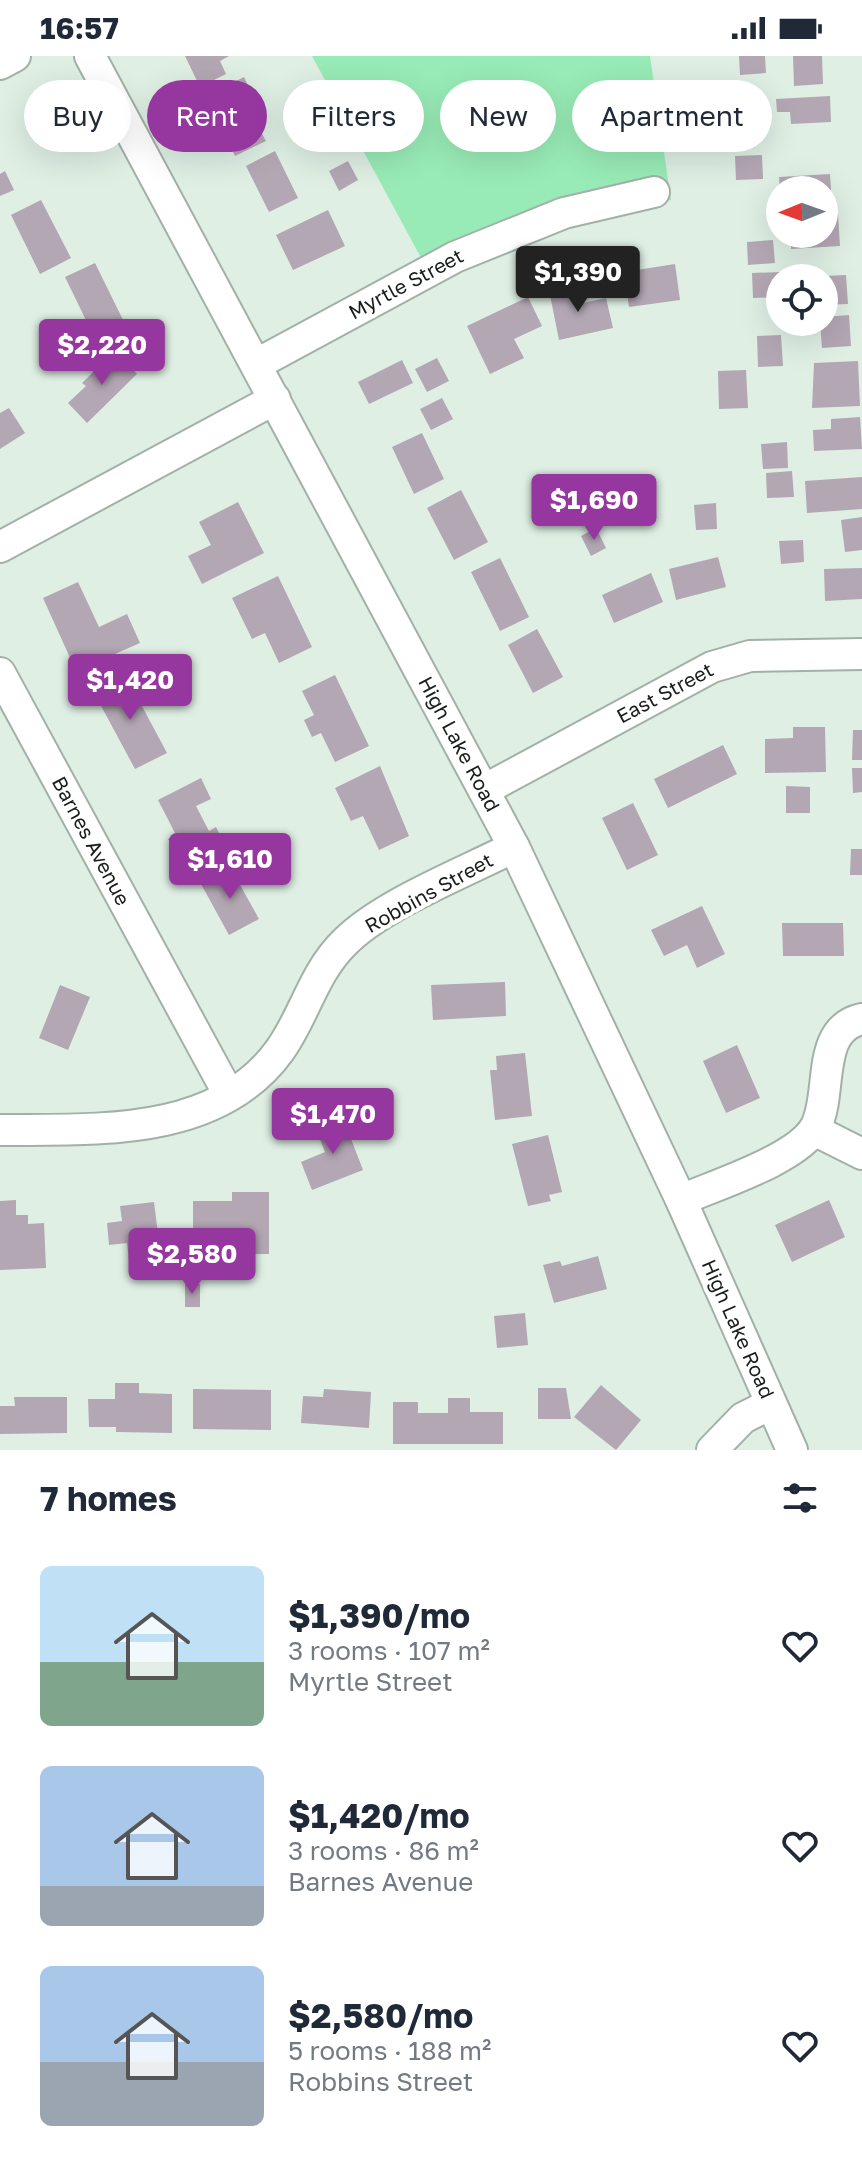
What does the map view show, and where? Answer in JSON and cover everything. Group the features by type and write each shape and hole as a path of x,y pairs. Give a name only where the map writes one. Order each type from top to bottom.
{"street":[{"path":"0,64 15,56"},
{"name":"High Lake Road","path":"90,56 514,847 681,1200 792,1450"},
{"name":"Myrtle Street","path":"257,364 467,251 564,213 654,192"},
{"path":"0,547 275,399"},
{"name":"East Street","path":"484,790 712,667 750,656 862,654"},
{"name":"Barnes Avenue","path":"0,673 228,1093"},
{"name":"Robbins Street","path":"0,1130 119,1129 152,1124 196,1110 228,1093 249,1081 281,1048 323,966 347,939 379,916 514,847"},
{"path":"681,1200 770,1161 814,1130 823,1112 831,1046 839,1031 862,1019"},
{"path":"814,1130 862,1154"},
{"path":"712,1450 743,1418 771,1404"}],"green space":[{"path":"312,56 650,56 654,80 572,80 572,152 664,152 671,200 600,213 433,280 364,152 424,152 424,80 325,80"}],"building":[{"path":"185,56 229,56 220,61 226,74 214,80 197,80"},
{"path":"739,56 765,56 766,73 740,75"},
{"path":"793,56 822,56 823,84 794,86"},
{"path":"830,96 831,122 791,124 790,112 777,112 776,99"},
{"path":"275,151 298,198 269,212 246,166"},
{"path":"762,155 763,179 736,180 735,156"},
{"path":"348,161 358,180 339,191 329,171"},
{"path":"5,171 14,190 0,196 0,174"},
{"path":"41,200 71,258 40,274 11,215"},
{"path":"328,210 345,246 293,270 276,235"},
{"path":"766,241 766,248 774,248 775,263 748,265 747,242"},
{"path":"95,263 128,330 98,345 65,277"},
{"path":"675,264 680,300 629,307 624,272"},
{"path":"752,273 766,273 766,298 753,298"},
{"path":"838,275 846,275 848,304 838,304"},
{"path":"574,284 578,304 606,298 613,328 559,340 549,290"},
{"path":"528,297 542,326 514,339 524,358 490,374 467,326"},
{"path":"849,315 851,346 822,348 821,336 838,336 838,316"},
{"path":"757,336 781,336 783,366 758,367"},
{"path":"115,351 137,374 87,423 68,403 86,386 82,383"},
{"path":"437,358 449,381 427,392 415,369"},
{"path":"402,360 413,383 369,404 358,382"},
{"path":"858,361 860,406 812,408 814,363"},
{"path":"746,370 748,408 719,409 718,371"},
{"path":"442,398 453,419 431,430 420,409"},
{"path":"9,408 25,433 0,449 0,413"},
{"path":"860,417 862,449 814,451 813,430 831,429 831,419"},
{"path":"422,433 444,479 414,494 392,447"},
{"path":"787,442 788,468 763,469 761,444"},
{"path":"792,471 794,497 767,498 766,473"},
{"path":"862,477 862,509 807,513 805,481"},
{"path":"461,490 488,542 454,560 427,508"},
{"path":"238,502 264,553 202,584 188,556 211,545 199,522"},
{"path":"716,503 717,529 696,530 694,505"},
{"path":"862,517 862,550 845,552 841,520"},
{"path":"596,528 606,548 591,556 581,536"},
{"path":"803,540 804,562 781,564 779,541"},
{"path":"718,557 726,587 676,600 669,569"},
{"path":"500,558 529,617 500,631 471,572"},
{"path":"862,568 862,599 825,601 824,569"},
{"path":"651,573 663,602 614,623 602,595"},
{"path":"278,576 312,647 279,663 265,633 252,639 232,598"},
{"path":"78,582 99,627 127,614 140,643 76,671 43,598"},
{"path":"537,629 563,677 533,693 508,645"},
{"path":"120,674 131,695 135,693 167,753 135,769 92,689"},
{"path":"335,675 369,746 335,762 321,733 312,737 304,720 314,715 302,691"},
{"path":"793,727 825,727 826,772 765,773 765,739 793,738"},
{"path":"853,730 862,730 862,760 852,760"},
{"path":"723,745 737,774 668,808 654,779"},
{"path":"380,766 409,836 379,850 363,816 351,821 335,788"},
{"path":"852,768 862,768 862,792 853,793"},
{"path":"201,778 211,799 196,806 209,831 216,827 224,843 182,865 168,839 176,835 158,800"},
{"path":"786,786 810,787 810,813 786,813"},
{"path":"633,803 658,855 627,870 602,818"},
{"path":"851,849 862,849 862,875 850,875"},
{"path":"230,867 259,919 229,935 201,884"},
{"path":"702,906 725,954 697,968 687,945 664,956 651,930"},
{"path":"782,923 843,923 844,956 783,956"},
{"path":"505,982 506,1016 433,1020 431,985"},
{"path":"60,985 90,997 68,1050 39,1038"},
{"path":"737,1045 760,1098 726,1113 703,1061"},
{"path":"525,1053 532,1116 495,1120 490,1070 497,1070 496,1056"},
{"path":"343,1118 363,1170 312,1190 301,1162 325,1152 316,1129"},
{"path":"548,1135 562,1192 549,1195 551,1201 528,1206 512,1144"},
{"path":"232,1192 269,1192 269,1254 247,1254 247,1240 193,1240 193,1201 232,1201"},
{"path":"16,1200 16,1215 28,1215 28,1224 44,1223 46,1268 0,1270 0,1201"},
{"path":"829,1200 845,1237 792,1262 775,1225"},
{"path":"154,1202 162,1266 130,1269 127,1243 109,1245 107,1223 122,1221 120,1206"},
{"path":"598,1256 607,1289 554,1303 543,1265 560,1261 562,1266"},
{"path":"185,1284 200,1284 200,1307 185,1307"},
{"path":"525,1313 528,1345 497,1348 494,1316"},
{"path":"115,1383 139,1383 139,1393 172,1394 172,1433 116,1432 116,1427 89,1427 88,1399 115,1399"},
{"path":"601,1385 641,1420 616,1450 574,1417"},
{"path":"538,1388 566,1388 571,1419 538,1419"},
{"path":"193,1389 271,1390 271,1430 193,1429"},
{"path":"324,1389 371,1392 369,1428 301,1423 303,1396 323,1397"},
{"path":"14,1397 67,1397 67,1433 0,1434 0,1406 15,1406"},
{"path":"448,1398 470,1398 470,1412 503,1412 503,1444 393,1444 393,1402 418,1402 418,1413 448,1413"}]}
